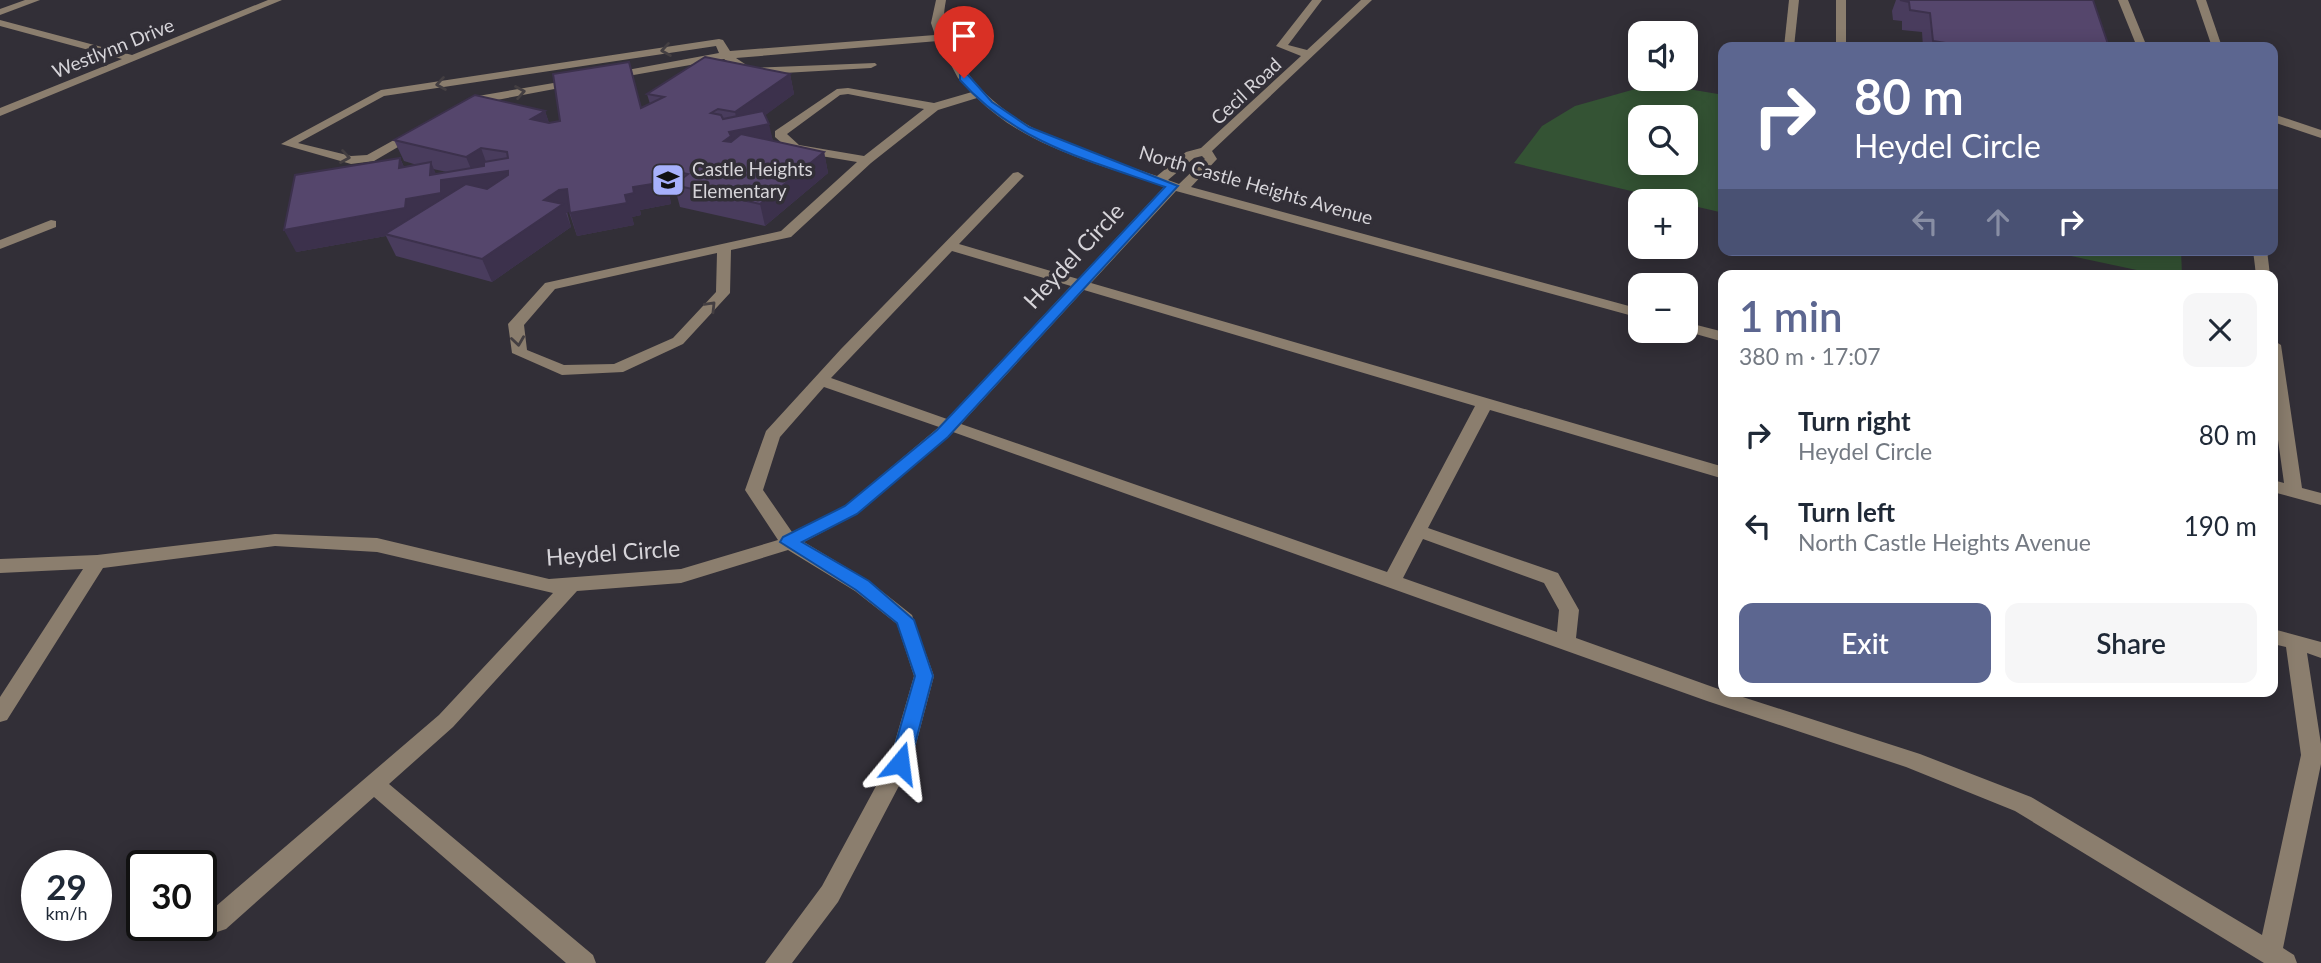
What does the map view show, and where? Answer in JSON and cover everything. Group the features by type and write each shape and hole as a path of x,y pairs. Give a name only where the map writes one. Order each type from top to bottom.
{"street":[{"path":"0,12 35,0"},
{"name":"Westlynn Drive","path":"0,112 277,0"},
{"name":"North Castle Heights Avenue","path":"941,0 936,23 941,38 959,70 978,94 1003,117 1043,138 1171,185 1628,311"},
{"name":"Cecil Road","path":"1310,55 1281,46 1317,0"},
{"name":"Cecil Road","path":"1205,151 1367,0"},
{"path":"1789,42 1794,0"},
{"path":"1841,0 1841,42"},
{"path":"2123,0 2140,42"},
{"path":"2201,0 2215,42"},
{"path":"0,23 132,58"},
{"path":"454,113 478,100 726,55 941,38"},
{"path":"430,126 370,158 351,160 287,144 381,93 719,42 726,55 748,72 871,65"},
{"path":"867,160 794,148 779,134 837,92 848,90 934,107"},
{"path":"724,248 723,293 678,341 617,369 562,370 520,353 516,324 550,286 786,234 867,160 934,107 978,94"},
{"path":"2278,119 2321,134"},
{"path":"2298,128 2321,146"},
{"path":"1205,151 1211,159 1202,171 1171,185 1190,155 1205,151"},
{"path":"777,963 830,894 900,763 924,676 905,620 862,586 789,542 754,491 772,435 821,380 1018,176"},
{"name":"Heydel Circle","path":"0,566 97,562 275,540 377,545 549,586 681,576 775,549 851,510 949,426 1083,284 1171,185"},
{"path":"0,245 51,224"},
{"path":"950,246 1718,471"},
{"path":"1698,330 1718,335"},
{"path":"821,380 1718,695"},
{"path":"2278,380 2294,492"},
{"path":"1391,582 1485,403"},
{"path":"2278,487 2321,499"},
{"path":"1418,531 1550,578 1569,610 1565,643"},
{"path":"0,714 97,562"},
{"path":"217,921 446,721 572,584"},
{"path":"1725,697 1912,760 2023,804 2277,958 2312,755 2284,639"},
{"path":"2284,639 2321,650"},
{"path":"374,783 584,963"}],"green space":[{"path":"1628,91 1698,91 1718,94 1718,212 1698,207 1698,189 1628,190 1514,163 1542,126 1575,106"},
{"path":"2071,256 2181,256 2182,270 2137,270"}],"building":[{"path":"1900,0 2093,0 2107,42 1933,41 1930,13 1910,10 1909,2"},
{"name":"Castle Heights Elementary","path":"705,57 790,74 735,112 718,109 711,113 721,115 723,119 763,111 769,124 729,132 731,136 724,141 731,142 741,134 824,152 760,204 674,185 688,174 668,170 663,171 665,182 633,187 634,193 625,195 627,203 570,213 567,189 559,190 544,200 563,204 482,259 385,234 466,184 487,189 508,175 508,171 441,180 441,193 406,199 405,208 284,230 295,175 400,158 399,168 431,162 430,175 484,166 484,162 508,158 507,152 481,148 466,157 394,140 475,95 545,111 531,119 549,123 560,121 553,74 629,62 641,108 664,97 647,94"}],"place":[{"name":"Castle Heights Elementary","path":"668,180"}],"route":[{"path":"900,763 924,676 905,620 862,586 789,542 851,510 943,433 1172,186 1052,143 1025,129 1003,117 964,78"}]}
